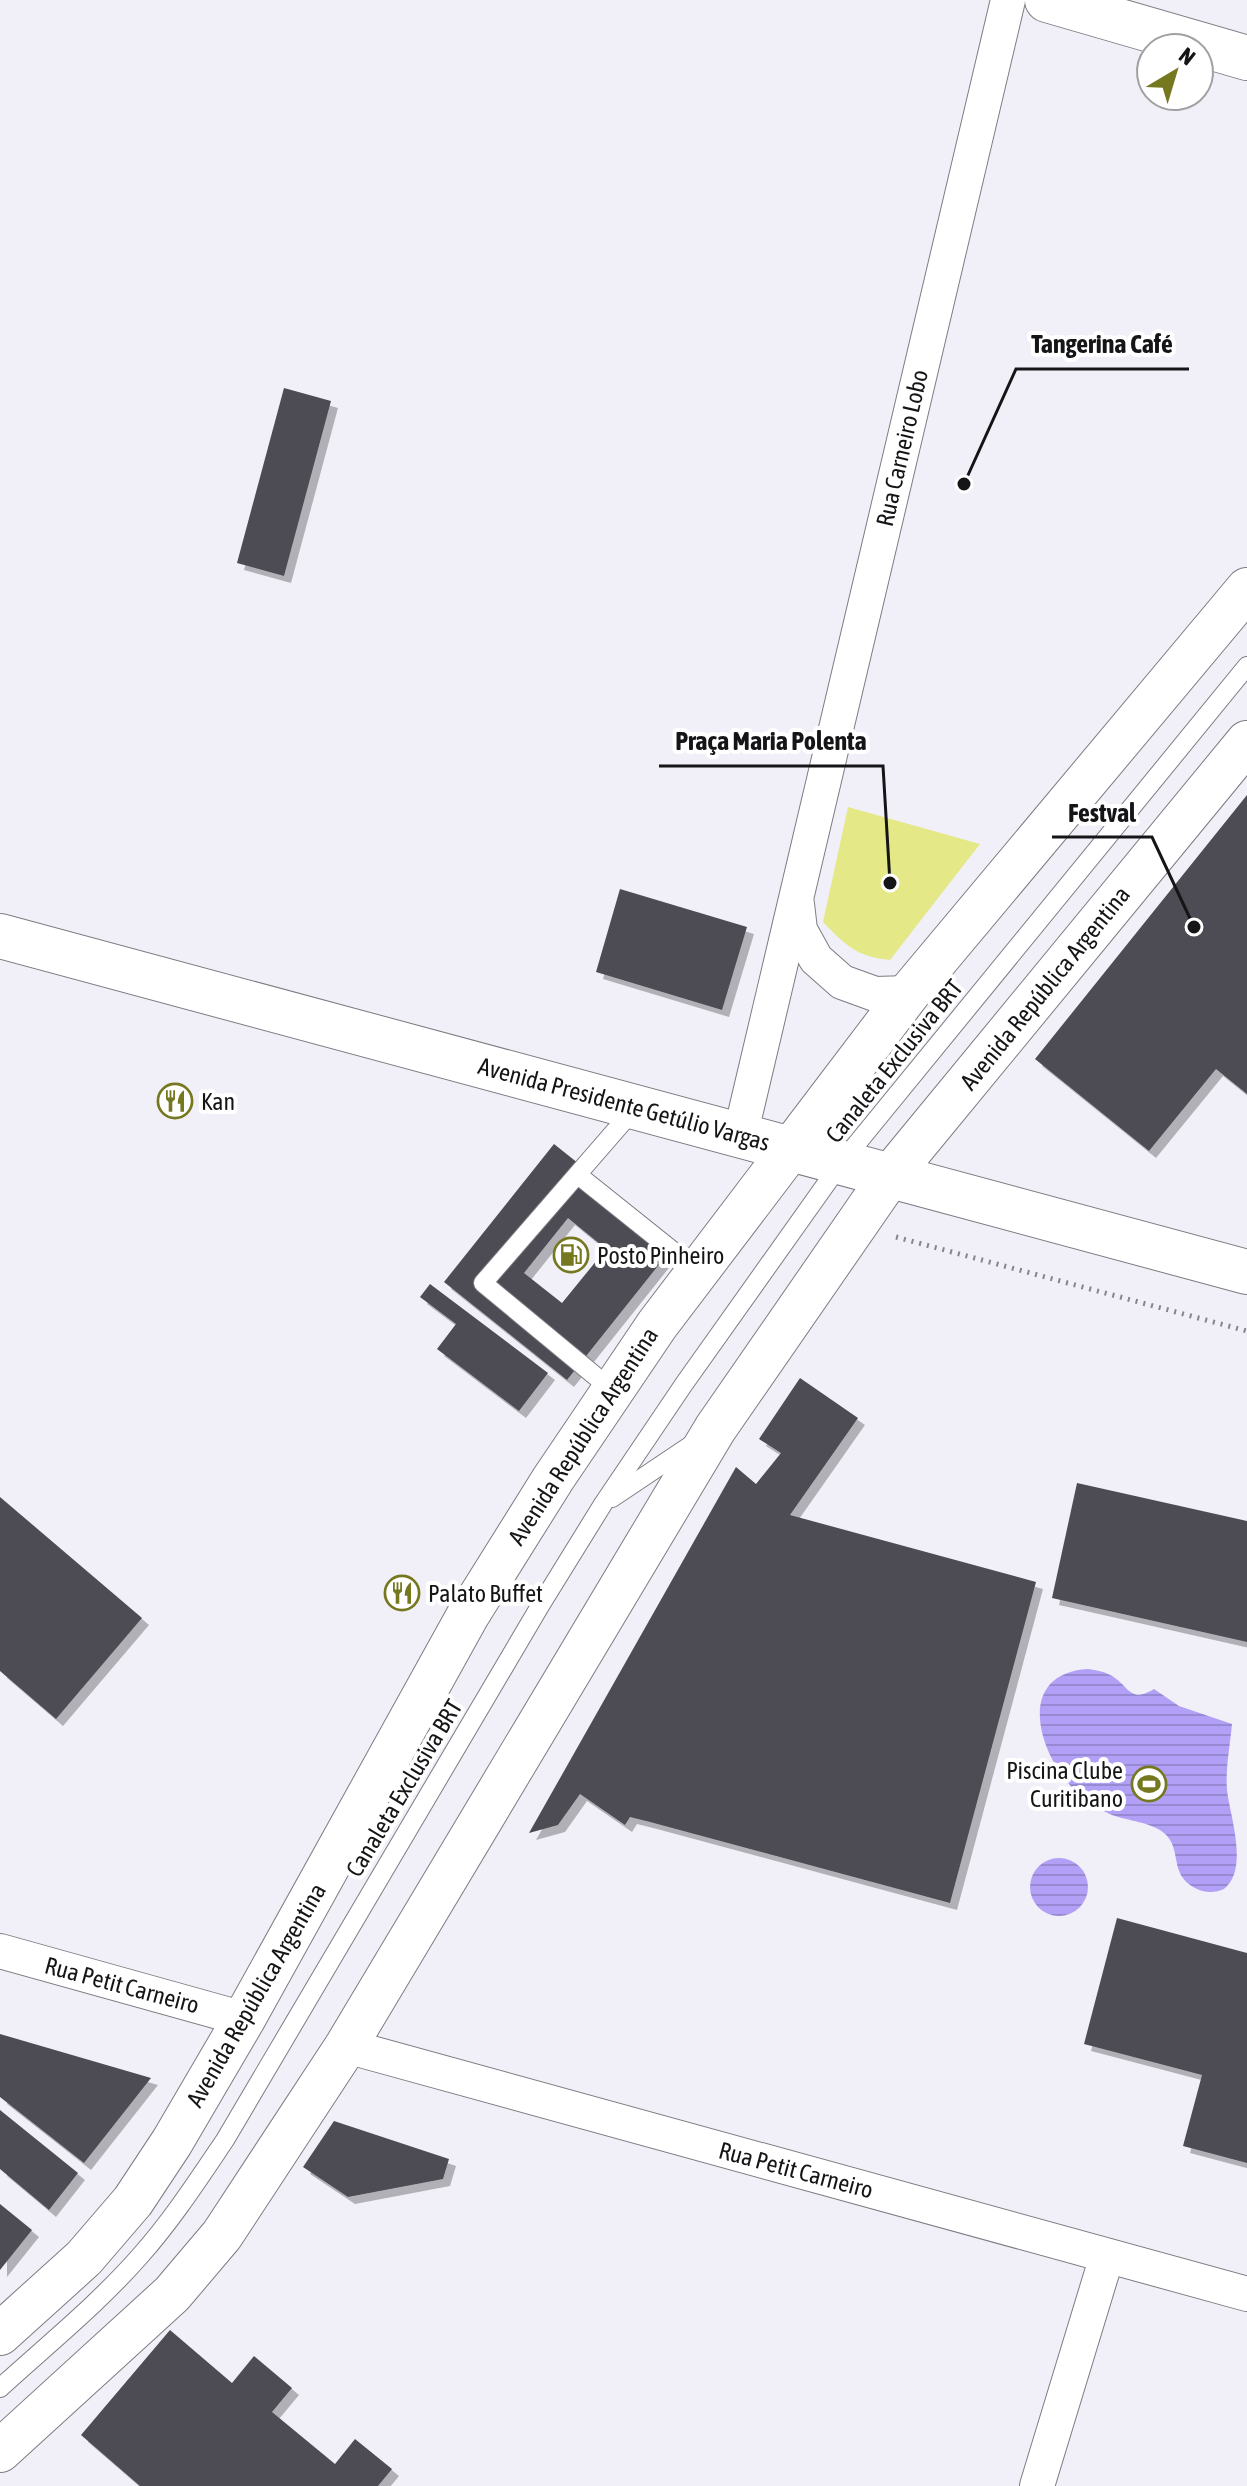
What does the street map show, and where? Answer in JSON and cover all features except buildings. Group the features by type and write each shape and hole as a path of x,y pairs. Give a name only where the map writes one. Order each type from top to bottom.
{"main road":[{"path":"1047,0 1247,58"},
{"name":"Avenida Presidente Getúlio Vargas","path":"0,936 1247,1272"}],"street":[{"name":"Rua Carneiro Lobo","path":"740,1136 1008,0"},
{"name":"Avenida República Argentina","path":"0,2334 84,2258 133,2201 172,2142 244,2019 468,1615 611,1389 909,993 1247,589"},
{"name":"Avenida República Argentina","path":"0,2451 154,2311 197,2267 247,2199 346,2046 715,1429 890,1176 1247,742"},
{"name":"Rua Carneiro Lobo","path":"796,896 800,930 816,959 842,982 875,994 909,993"},
{"name":"Rua Petit Carneiro","path":"0,1951 244,2019"},
{"name":"Rua Petit Carneiro","path":"346,2046 1247,2294"},
{"path":"1037,2486 1107,2256"}],"lane":[{"name":"Canaleta Exclusiva BRT","path":"0,2388 92,2304 140,2255 191,2191 225,2140 603,1504 684,1384 841,1163 1247,666"},
{"path":"611,1389 483,1283 637,1106"},
{"path":"578,1175 698,1271"},
{"name":"Canaleta Exclusiva BRT","path":"603,1504 715,1429"}],"path":[{"path":"886,1235 1247,1331"}],"green space":[{"path":"848,807 980,844 890,960 869,956 852,948 823,922"}],"shaded area":[{"name":"Piscina Clube Curitibano","path":"1088,1669 1108,1674 1134,1694 1154,1689 1179,1706 1232,1724 1227,1788 1237,1859 1231,1881 1224,1889 1206,1892 1195,1888 1181,1876 1173,1846 1164,1833 1096,1807 1081,1796 1054,1763 1040,1722 1041,1703 1048,1686 1064,1675"},
{"path":"1059,1858 1070,1860 1079,1867 1086,1876 1086,1898 1079,1907 1070,1914 1059,1916 1048,1914 1039,1907 1032,1898 1030,1887 1032,1876 1039,1867 1048,1860"}],"place":[{"name":"Tangerina Café","path":"964,484"},
{"name":"Praça Maria Polenta","path":"890,883"},
{"name":"Festval","path":"1194,927"},
{"name":"Kan","path":"175,1101"},
{"name":"Posto Pinheiro","path":"571,1255"},
{"name":"Palato Buffet","path":"402,1593"},
{"name":"Piscina Clube Curitibano","path":"1149,1784"}]}
